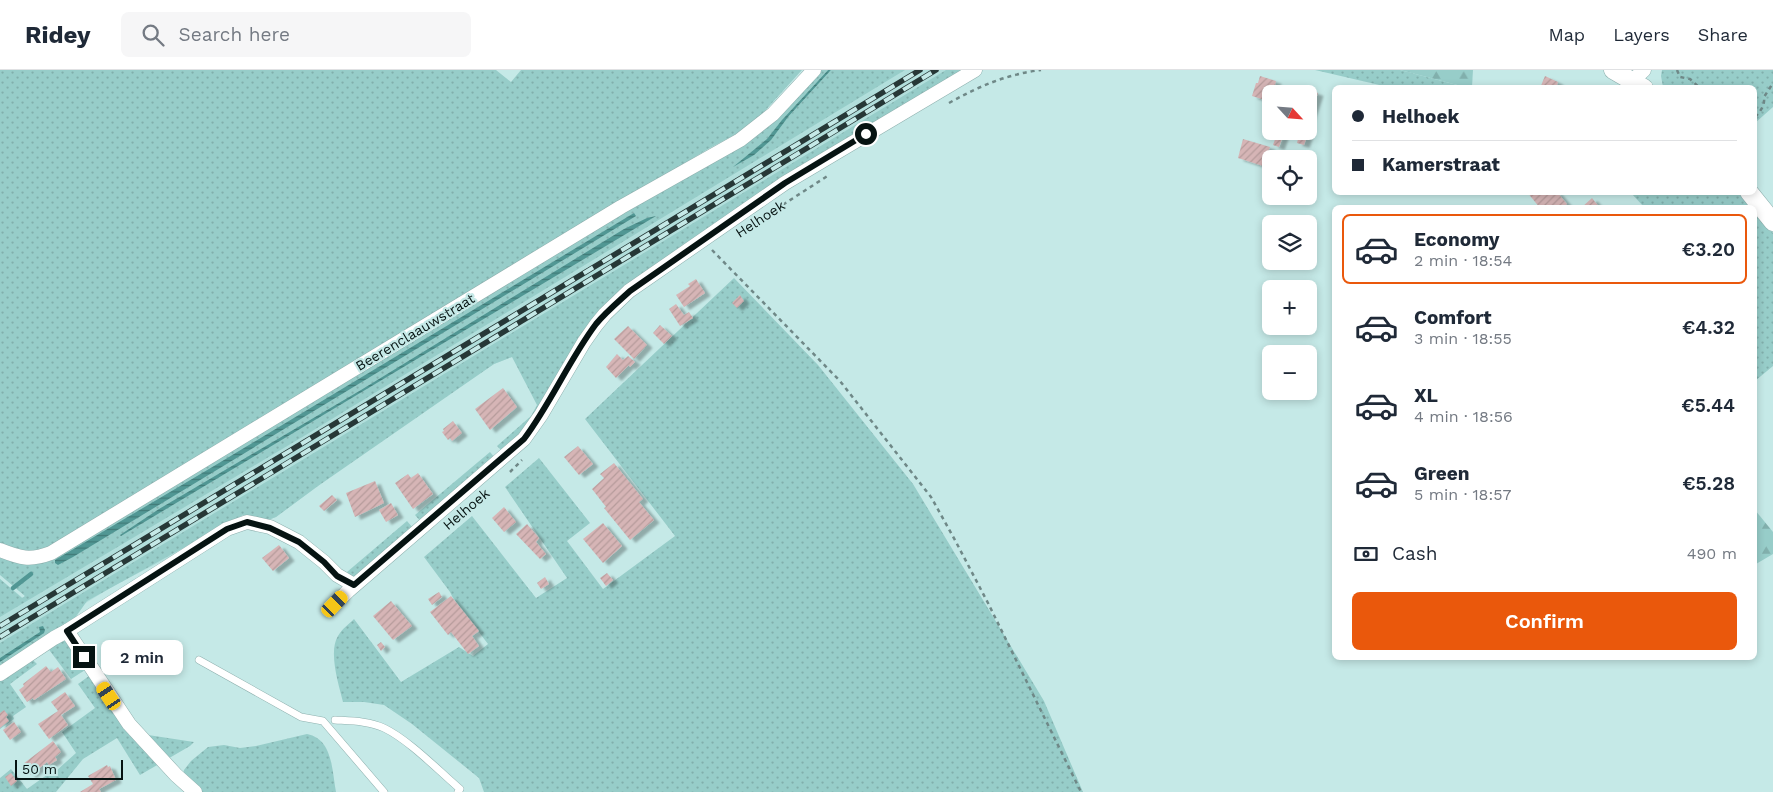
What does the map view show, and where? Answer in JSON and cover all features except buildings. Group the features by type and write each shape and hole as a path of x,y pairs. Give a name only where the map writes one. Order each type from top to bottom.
{"street":[{"name":"Beerenclaauwstraat","path":"0,550 33,559 51,553 621,207 740,140 772,114 814,70"},
{"name":"Helhoek","path":"335,604 354,585 524,439 541,415 584,342 605,314 630,291 708,245 785,183 974,70"},
{"path":"1613,70 1641,79"},
{"path":"1751,195 1773,222"},
{"path":"0,674 227,529 247,522 270,528 299,542 324,562 337,576 354,585"},
{"path":"67,631 129,724 176,775 195,792"}],"lane":[{"path":"199,660 301,717 323,721 384,792"},
{"path":"335,720 369,723 384,728 400,738 459,790"}],"path":[{"path":"947,104 978,88 1008,76 1041,70"},
{"path":"1677,70 1680,76 1690,79 1697,85"},
{"path":"1757,114 1765,102 1764,97 1773,83"},
{"name":"Helhoek","path":"750,226 836,170"},
{"name":"Helhoek","path":"704,254 708,245 720,245"},
{"path":"708,245 840,381 931,497 988,603 1081,792"},
{"path":"507,474 526,456"}],"shaded area":[{"path":"828,70 831,70 788,117 771,140 754,155 733,167 767,139"},
{"path":"873,70 961,70 512,357 494,364 377,442 276,517 263,522 243,515 172,556 115,585 0,656 0,579 23,598 25,596 17,589"},
{"path":"634,213 636,216 73,557 58,565 55,563 55,560"},
{"path":"656,216 120,535 159,509 361,390 624,229 647,218"},
{"path":"43,626 44,633 0,662 0,658 40,632 39,627"}],"green space":[{"path":"0,70 496,70 511,82 521,70 802,70 751,126 708,149 34,558 0,544"},
{"path":"820,70 828,70 783,119 788,117 831,70 905,70 304,436 0,617 0,579 22,598 25,596 0,575 0,556 21,564 742,143"},
{"path":"946,70 964,70 638,278 525,429 503,452 497,446 531,416 537,405 512,357 494,364 276,517 263,522 243,515 87,601 75,618 0,669 0,643"},
{"path":"1315,70 1400,70 1457,85 1379,85"},
{"path":"1400,70 1473,70 1472,85 1457,85"},
{"path":"1662,70 1773,70 1773,107 1757,121 1757,85 1663,85"},
{"path":"1633,195 1741,195 1749,205 1642,205"},
{"path":"1757,214 1773,233 1773,366 1757,379"},
{"path":"734,278 818,365 913,484 1044,701 1083,792 484,792 479,778 412,724 384,705 364,702 343,702 335,669 335,643 338,636 354,619 401,682 459,647 473,656 488,644 424,557 472,516 536,598 567,578 505,487 539,458 590,523 567,541 603,589 675,536 585,419"},
{"path":"490,452 496,459 421,522 415,515"},
{"path":"1757,512 1773,532 1773,554 1757,563"},
{"path":"407,521 413,528 355,580 347,572"},
{"path":"63,638 85,670 71,679 47,647"},
{"path":"31,658 37,664 10,684 26,707 13,716 14,719 0,729 0,678"},
{"path":"89,676 130,736 135,733 194,742 140,775 117,738 83,759 56,792 0,792 0,778 11,769 27,789 51,772 56,771 76,753 62,732 95,708 78,684"},
{"path":"307,734 316,737 327,749 336,792 183,792 185,786 181,785 184,770 191,761 208,747 224,745 240,748 256,746"}],"waterway":[{"path":"13,588 31,574"}],"railway":[{"path":"0,626 920,70"},
{"path":"0,637 936,70"}],"route":[{"path":"84,657 67,631 227,529 247,522 270,528 299,542 324,562 337,576 354,585 524,439 541,415 596,325 630,291 785,183 866,134"}]}
